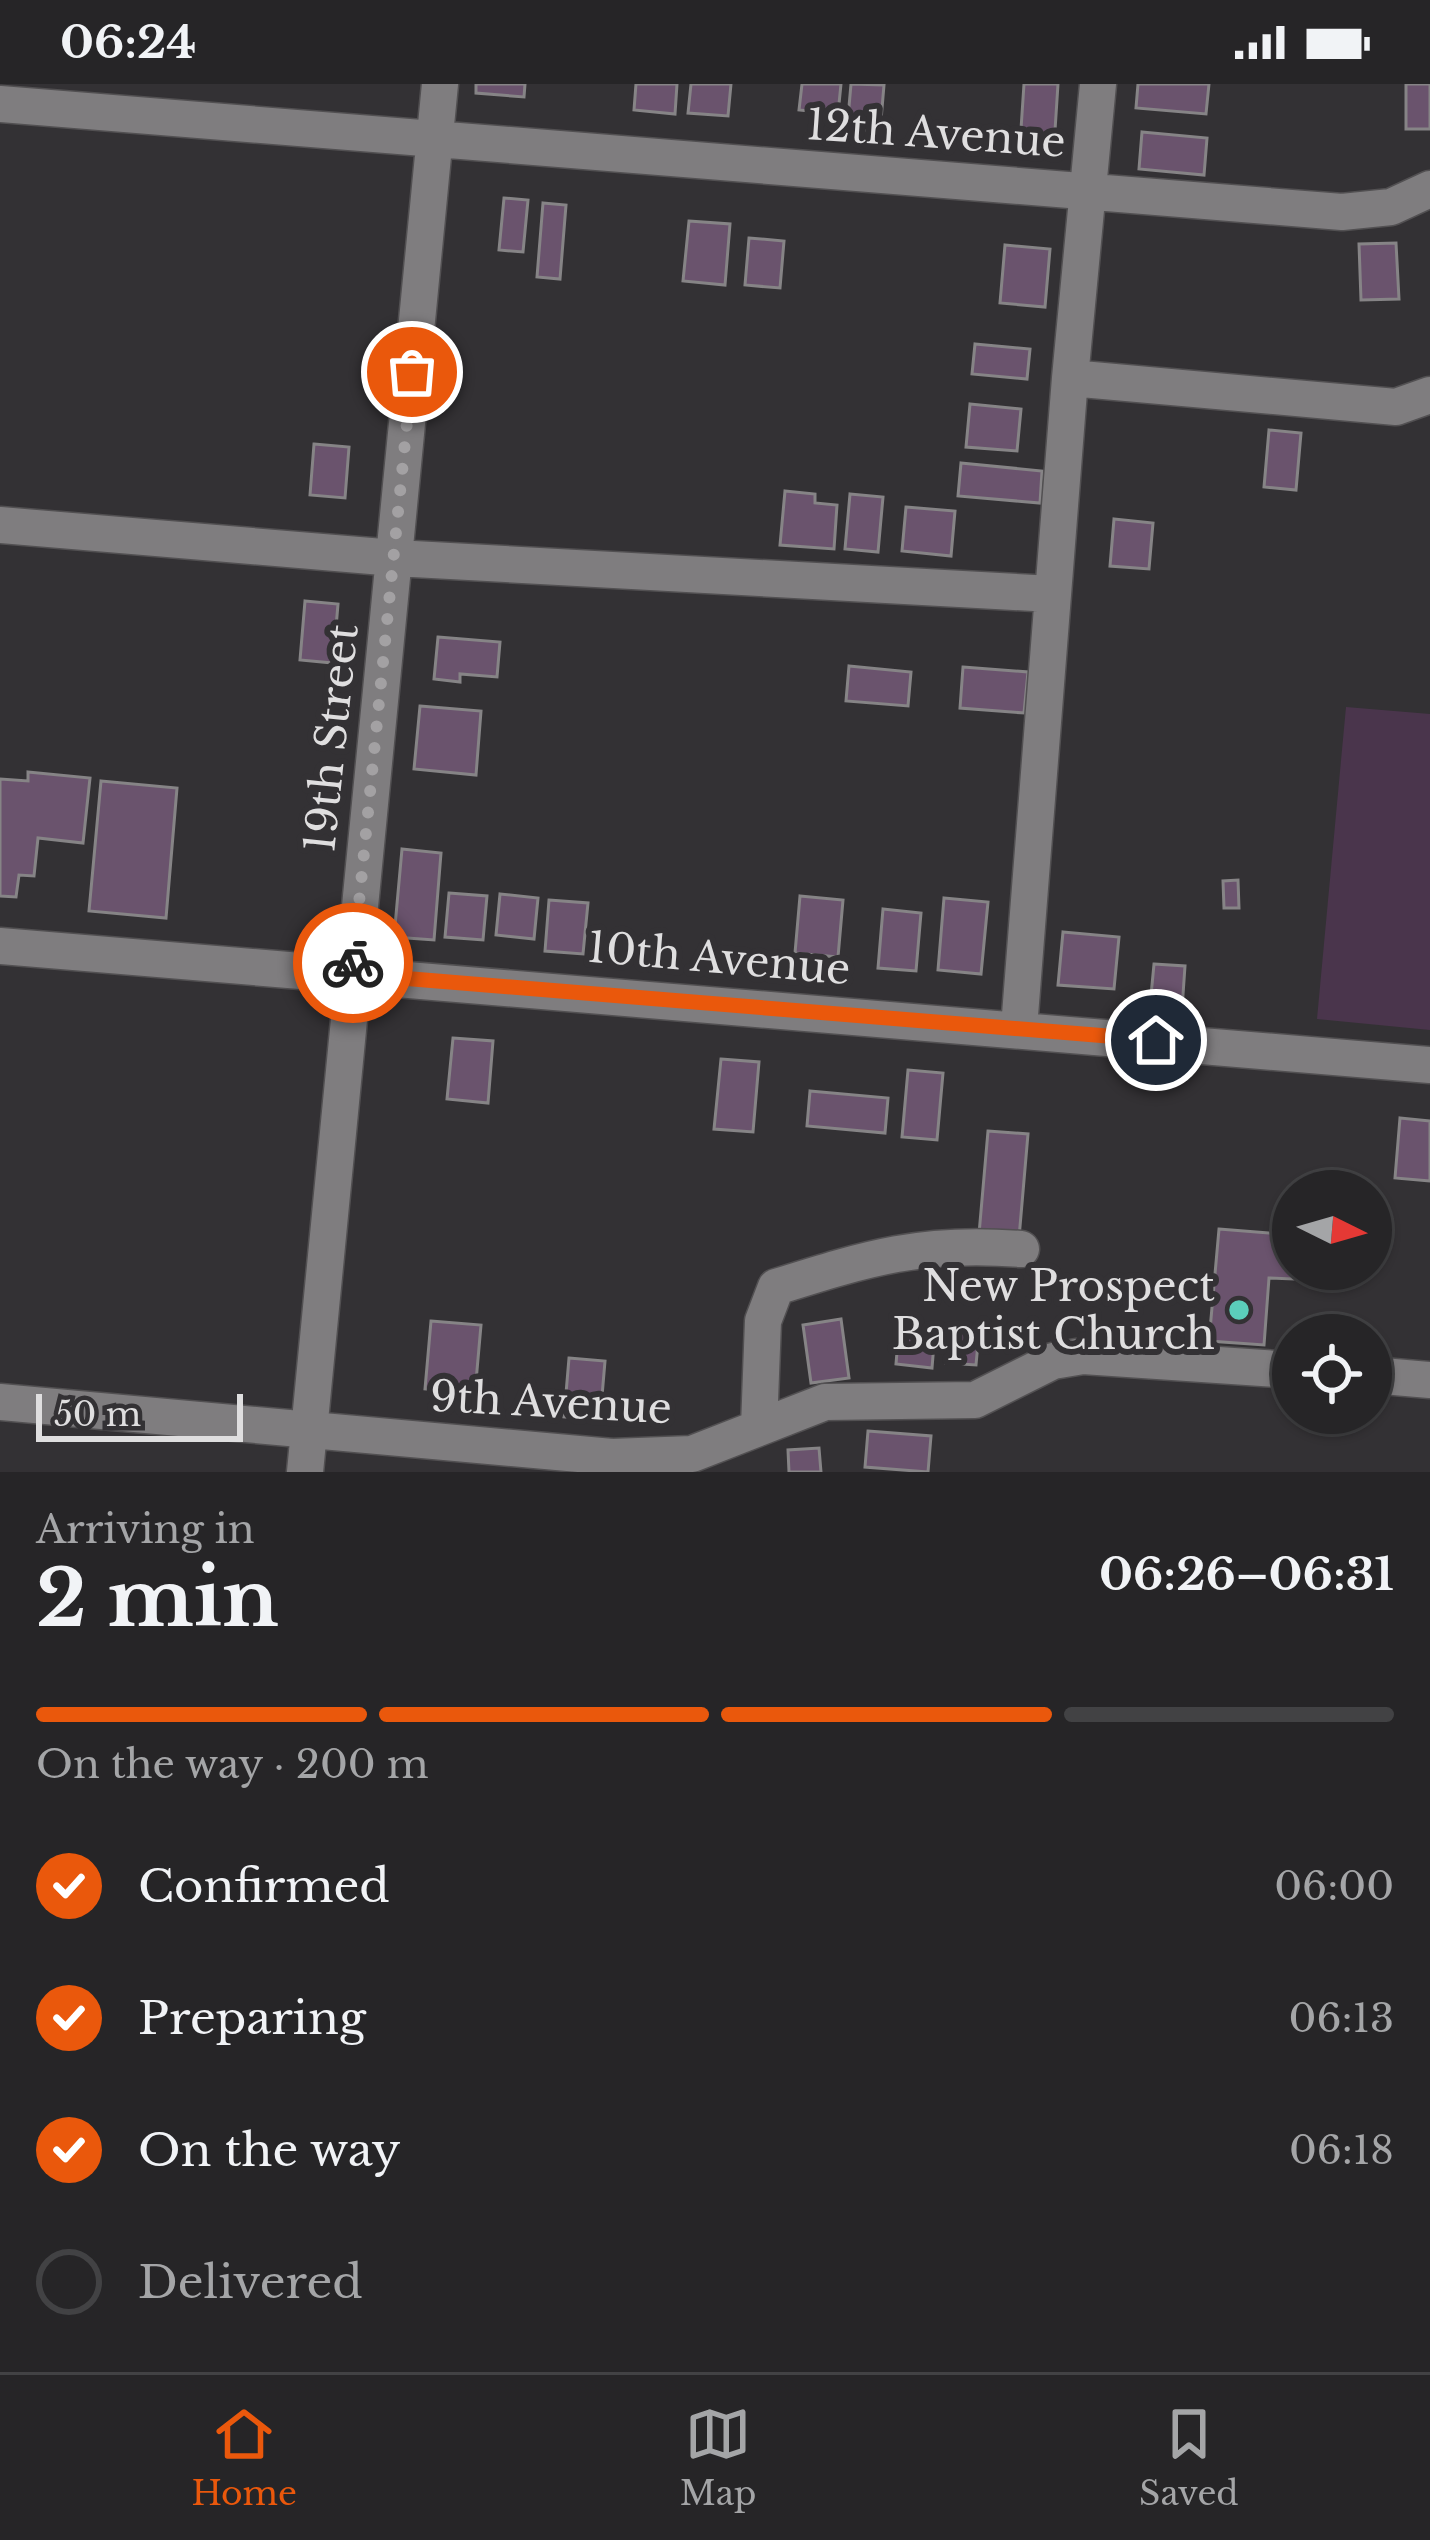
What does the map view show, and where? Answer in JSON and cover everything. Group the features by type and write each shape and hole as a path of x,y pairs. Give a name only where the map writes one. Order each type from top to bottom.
{"street":[{"name":"19th Street","path":"305,1472 440,84"},
{"path":"1019,1028 1098,84"},
{"name":"12th Avenue","path":"0,104 1342,212 1391,207 1430,189"},
{"path":"1070,378 1396,407 1430,395"},
{"path":"0,525 395,558 1052,594"},
{"name":"10th Avenue","path":"0,946 1430,1065"},
{"path":"759,1426 763,1321 776,1287 862,1260 951,1244 1021,1250"},
{"name":"9th Avenue","path":"0,1402 612,1457 692,1454 825,1402 975,1400 1053,1360 1083,1356 1272,1369"},
{"path":"1392,1377 1430,1380"}],"shaded area":[{"path":"1346,707 1430,714 1430,1030 1317,1019"}],"building":[{"path":"476,84 525,84 524,97 476,93"},
{"path":"636,84 677,84 675,114 634,110"},
{"path":"691,84 731,84 728,116 688,113"},
{"path":"802,84 841,84 838,114 799,110"},
{"path":"851,84 884,85 880,132 847,129"},
{"path":"1024,84 1058,84 1054,146 1020,144"},
{"path":"1138,84 1209,84 1206,114 1136,108"},
{"path":"1406,84 1430,84 1430,129 1406,129"},
{"path":"1142,132 1207,138 1204,175 1139,169"},
{"path":"504,198 528,200 523,252 499,250"},
{"path":"543,203 566,205 560,279 537,277"},
{"path":"689,221 730,224 725,285 683,281"},
{"path":"749,238 784,241 780,288 745,285"},
{"path":"1396,243 1399,299 1361,300 1359,244"},
{"path":"1005,245 1050,249 1045,307 1000,303"},
{"path":"975,344 1030,349 1027,379 972,374"},
{"path":"970,404 1021,409 1017,451 966,447"},
{"path":"1269,430 1301,433 1296,490 1264,487"},
{"path":"314,444 349,447 345,498 310,495"},
{"path":"961,463 1042,471 1040,503 958,496"},
{"path":"785,491 815,494 815,503 837,505 834,549 780,545"},
{"path":"850,494 883,497 878,552 845,549"},
{"path":"906,507 955,511 951,556 902,551"},
{"path":"1114,519 1153,523 1149,569 1110,566"},
{"path":"305,601 338,604 333,663 300,660"},
{"path":"438,637 500,642 497,677 460,674 460,682 434,679"},
{"path":"849,666 911,672 908,706 846,701"},
{"path":"963,667 1028,672 1024,713 960,708"},
{"path":"420,706 481,711 476,775 414,769"},
{"path":"28,772 90,778 83,843 38,838 34,876 19,875 16,897 0,896 0,779 28,781"},
{"path":"101,781 177,788 166,918 89,911"},
{"path":"402,849 441,853 434,940 394,937"},
{"path":"1238,880 1239,908 1224,908 1223,881"},
{"path":"449,893 487,896 483,940 445,937"},
{"path":"500,894 538,898 534,939 496,935"},
{"path":"800,896 843,900 838,957 795,953"},
{"path":"944,898 988,902 981,974 938,970"},
{"path":"549,900 588,903 583,954 545,951"},
{"path":"883,909 921,913 916,971 878,968"},
{"path":"1063,932 1119,937 1114,989 1058,985"},
{"path":"1154,964 1185,966 1182,1009 1150,1006"},
{"path":"453,1038 493,1041 488,1103 447,1099"},
{"path":"721,1059 759,1062 753,1132 714,1129"},
{"path":"908,1070 943,1073 937,1140 902,1137"},
{"path":"810,1091 888,1098 885,1133 807,1126"},
{"path":"1400,1118 1430,1121 1430,1181 1395,1178"},
{"path":"988,1131 1028,1134 1019,1238 979,1234"},
{"name":"New Prospect Baptist Church","path":"1219,1229 1272,1233 1264,1345 1209,1341"},
{"path":"841,1319 849,1378 811,1383 803,1325"},
{"path":"431,1321 481,1325 475,1393 425,1389"},
{"path":"899,1328 935,1331 932,1368 896,1364"},
{"path":"949,1330 979,1332 976,1365 946,1363"},
{"path":"569,1358 605,1361 600,1420 564,1417"},
{"path":"868,1431 931,1436 928,1472 865,1467"},
{"path":"819,1448 821,1472 789,1472 788,1450"}],"way so far":[{"path":"353,963 412,372"}],"place":[{"name":"New Prospect Baptist Church","path":"1239,1310"}],"route":[{"path":"353,963 352,974 1156,1040"}]}
